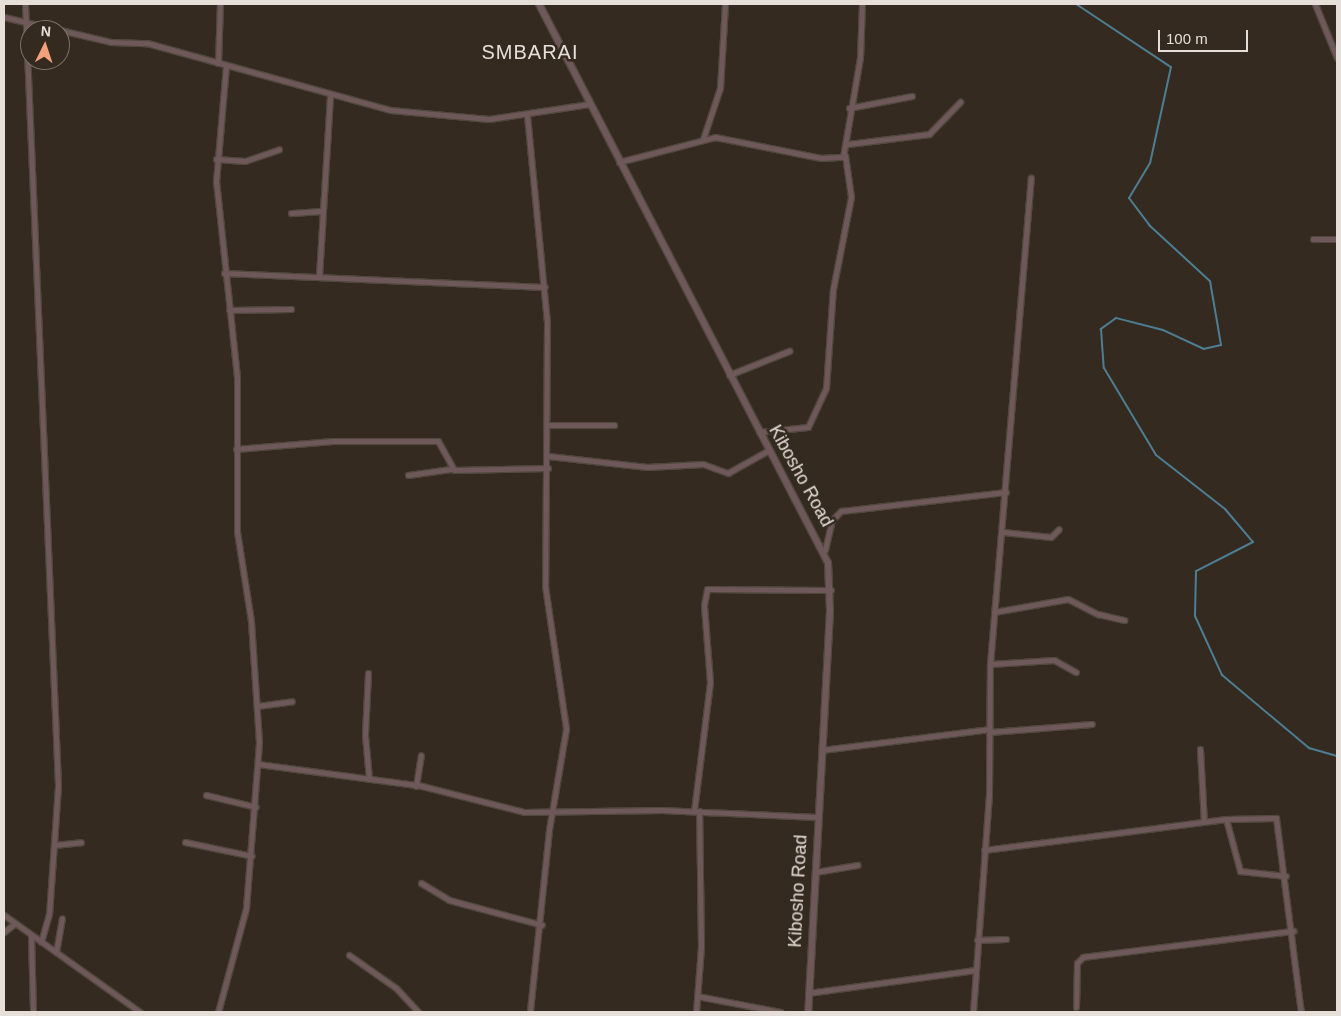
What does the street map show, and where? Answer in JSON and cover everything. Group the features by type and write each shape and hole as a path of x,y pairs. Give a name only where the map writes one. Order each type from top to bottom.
{"street":[{"path":"26,4 28,20"},
{"path":"218,63 220,4"},
{"name":"Kibosho Road","path":"539,4 729,375 825,550 831,590 808,1012"},
{"path":"703,139 720,88 725,4"},
{"path":"759,432 808,426 826,388 833,289 850,197 845,155 848,144 850,108 860,58 862,4"},
{"path":"1315,4 1337,58"},
{"path":"4,17 20,22"},
{"path":"70,32 111,42 147,43 330,97 449,117 527,115 589,104"},
{"path":"218,1012 242,929 252,856 258,764 258,706 237,532 236,449 238,387 224,273 216,160 226,65"},
{"path":"30,70 56,709 54,845 49,914 41,942"},
{"path":"850,108 912,96"},
{"path":"319,276 330,97"},
{"path":"848,144 930,134 960,102"},
{"path":"527,115 545,287 548,456 545,586 566,729 551,812 542,925 530,1012"},
{"path":"619,162 703,139 821,158 845,155"},
{"path":"216,160 245,161 279,149"},
{"path":"973,1012 990,730 990,664 1003,532 1031,178"},
{"path":"290,213 322,211"},
{"path":"1314,239 1337,239"},
{"path":"224,273 319,276 440,286 545,287"},
{"path":"229,310 292,309"},
{"path":"729,375 789,351"},
{"path":"547,425 614,425"},
{"path":"236,449 333,441 438,440 444,443 450,468"},
{"path":"548,456 647,467 703,464 728,473 769,450"},
{"path":"408,475 450,468 548,468"},
{"path":"825,550 832,520 840,511 1006,492"},
{"path":"1003,532 1051,537 1059,529"},
{"path":"696,1012 701,948 697,811 710,682 704,605 707,589 831,590"},
{"path":"994,612 1068,600 1098,614 1124,620"},
{"path":"990,664 1054,660 1076,672"},
{"path":"368,673 365,728 369,779"},
{"path":"258,706 292,701"},
{"path":"822,750 990,730 1092,724"},
{"path":"1200,749 1204,822"},
{"path":"416,786 421,755"},
{"path":"258,764 416,786 514,810 551,812 697,811 818,817"},
{"path":"206,795 256,807"},
{"path":"984,850 1204,822 1276,818 1286,876 1301,1012"},
{"path":"1226,820 1240,871 1286,876"},
{"path":"54,845 81,842"},
{"path":"185,842 252,856"},
{"path":"815,872 857,865"},
{"path":"421,883 449,900 542,925"},
{"path":"4,915 140,1012"},
{"path":"56,952 62,919"},
{"path":"4,932 15,923"},
{"path":"1076,1007 1077,963 1083,957 1292,930"},
{"path":"31,935 34,1012"},
{"path":"977,940 1006,939"},
{"path":"350,955 396,988 418,1012"},
{"path":"808,993 975,970"},
{"path":"697,996 780,1012"}],"waterway":[{"path":"1076,4 1171,67 1150,163 1129,198 1149,225 1210,281 1221,345 1204,349 1163,330 1116,318 1101,329 1104,368 1156,455 1225,509 1253,542 1196,571 1195,616 1222,675 1309,748 1337,756"}],"district":[{"name":"SMBARAI","path":"530,52"}]}
